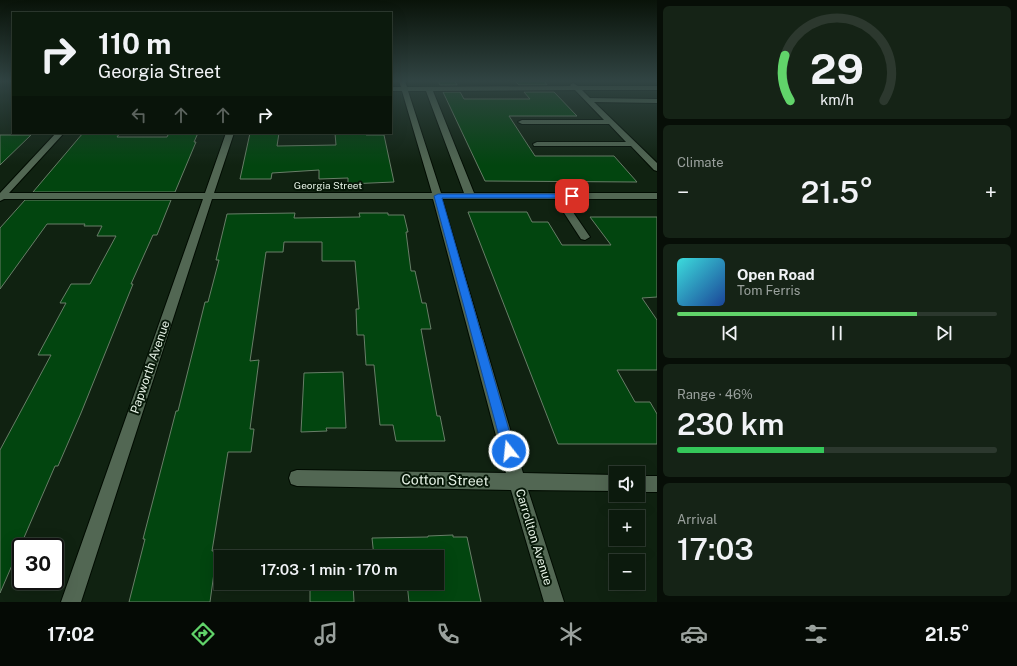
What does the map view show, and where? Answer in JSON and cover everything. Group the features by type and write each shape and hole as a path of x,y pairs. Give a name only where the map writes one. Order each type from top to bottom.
{"street":[{"name":"Carrollton Avenue","path":"411,109 438,196 517,481 554,602"},
{"path":"437,109 470,196"},
{"path":"597,109 657,168"},
{"path":"522,122 610,122"},
{"path":"0,197 59,134"},
{"name":"Papworth Avenue","path":"71,602 230,134"},
{"path":"537,144 633,144"},
{"path":"558,196 585,237"},
{"name":"Georgia Street","path":"0,197 657,196"},
{"name":"Cotton Street","path":"297,478 609,483"},
{"path":"645,484 657,484"}],"building":[{"path":"451,109 570,109 577,116 509,116 535,156 614,156 637,182 485,181"},
{"path":"82,134 119,134 117,137 167,137 168,134 198,134 194,142 196,142 175,192 33,192"},
{"path":"250,134 279,134 277,146 336,145 335,134 366,134 384,135 394,182 348,184 348,178 319,179 319,170 272,173 271,179 240,179"},
{"path":"0,135 31,135 0,165"},
{"path":"25,200 171,200 157,235 153,235 131,284 133,284 58,466 55,466 24,538 12,538 12,565 0,593 0,450 51,355 38,355 66,303 60,303 71,284 90,284 116,236 97,236 102,226 84,226 85,224 47,224 0,289 0,228"},
{"path":"468,212 527,212 532,222 548,222 562,245 611,245 590,217 657,217 657,297 642,298 657,320 657,370 617,370 635,402 650,402 657,414 657,444 558,444"},
{"path":"295,213 294,218 360,217 359,213 388,213 388,215 404,215 408,232 406,232 411,271 415,271 422,303 426,303 431,329 421,329 437,416 440,416 445,441 396,441 393,425 380,425 374,365 366,365 364,335 357,335 356,309 359,309 355,261 322,261 322,242 284,242 283,252 266,252 250,361 259,360 250,429 254,429 251,452 228,452 212,551 214,551 214,573 210,602 129,602 145,539 143,539 176,411 178,411 205,302 208,302 219,260 216,260 227,214"},
{"path":"343,372 346,428 326,428 327,431 301,432 304,373"},
{"path":"453,535 453,537 467,537 481,602 409,602 408,590 444,590 444,550 373,550 372,538"},
{"path":"310,590 353,590 354,602 310,602"}],"route":[{"path":"509,451 438,196 572,196"}]}
